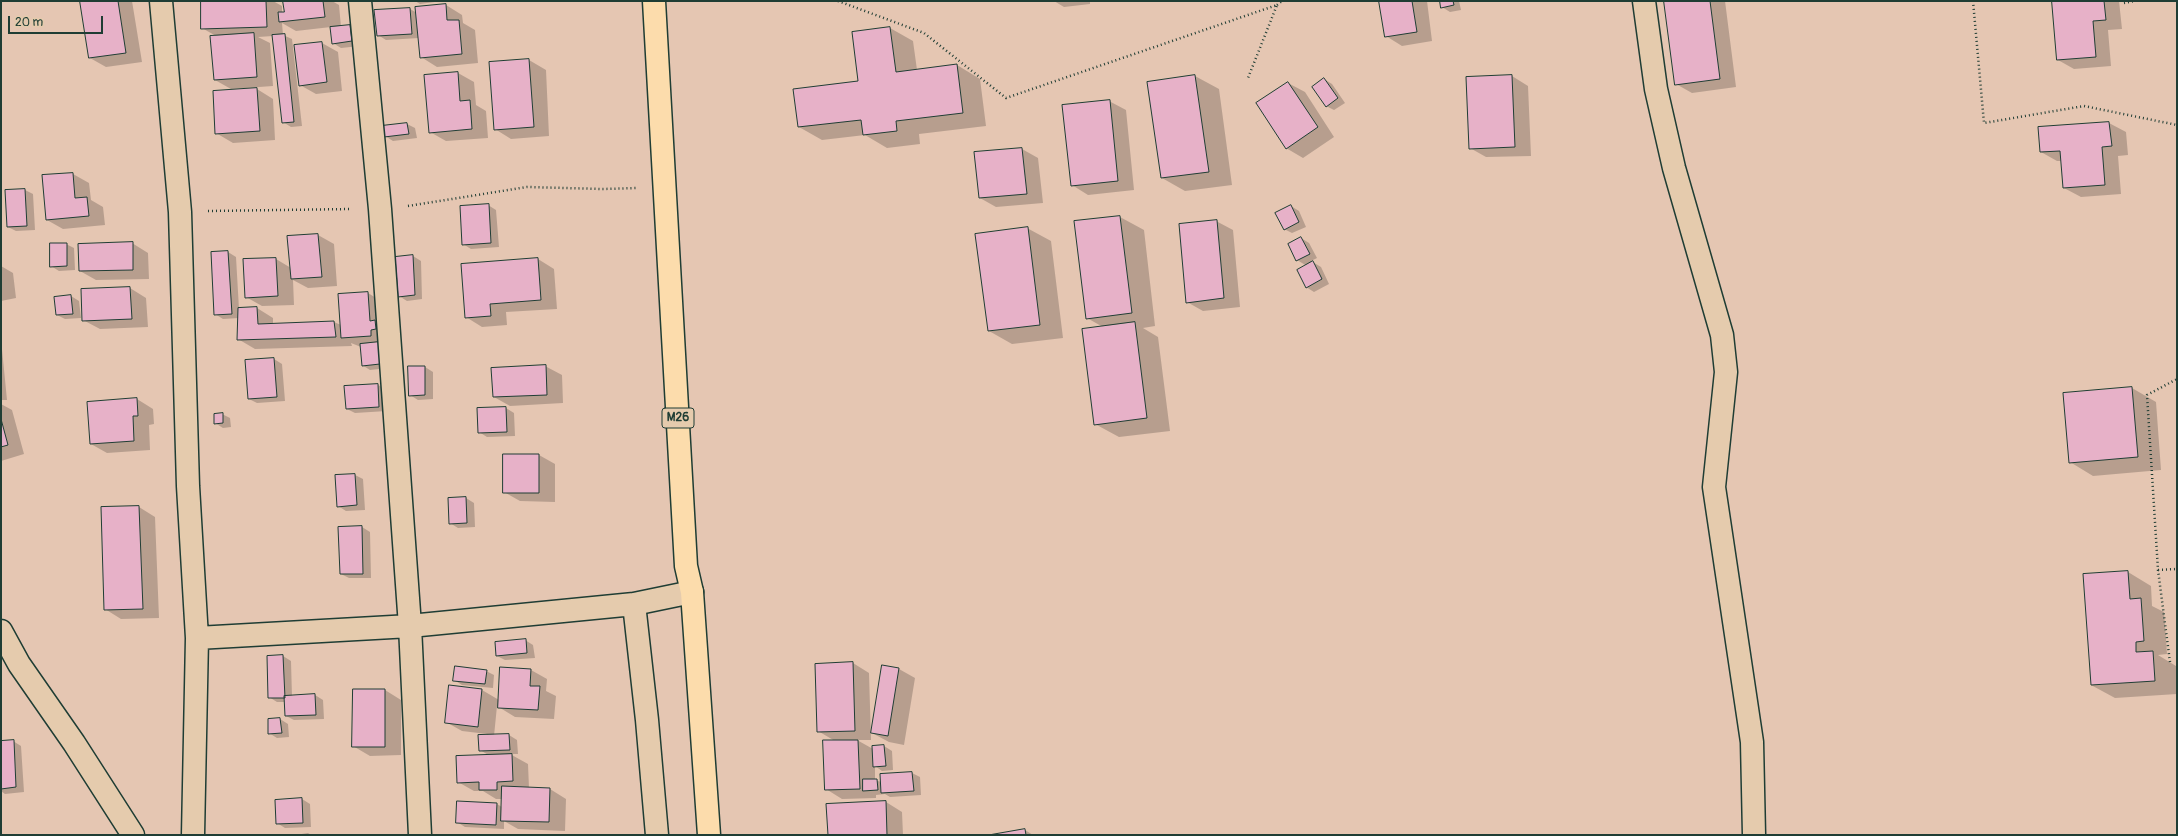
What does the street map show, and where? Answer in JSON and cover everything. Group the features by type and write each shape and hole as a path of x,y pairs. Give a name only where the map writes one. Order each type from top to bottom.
{"main road":[{"name":"M26","path":"654,1 686,566 692,592 709,835"}],"street":[{"path":"161,1 180,212 188,486 197,638 193,835"},
{"path":"360,1 380,209 410,626 420,835"},
{"path":"1644,1 1656,89 1674,168 1722,335 1726,372 1714,487 1752,742 1754,835"},
{"path":"197,638 410,626 634,604 692,592"},
{"path":"634,604 647,720 657,835"},
{"path":"1,631 10,665 74,742 133,835"}],"path":[{"path":"838,1 924,34 1006,98 1276,5 1282,1"},
{"path":"1973,1 1984,123 2084,106 2177,125"},
{"path":"2124,3 2134,1"},
{"path":"1248,78 1276,5"},
{"path":"180,212 380,209 430,203 527,187 603,189 664,187"},
{"path":"2170,662 2158,570 2147,396 2177,379"},
{"path":"2158,570 2177,569"}],"building":[{"path":"80,1 118,1 126,53 89,58"},
{"path":"201,1 266,1 267,27 201,29"},
{"path":"283,1 323,1 325,17 279,22 278,12 284,12"},
{"path":"1379,1 1412,1 1417,32 1385,37"},
{"path":"1440,1 1453,1 1454,5 1441,8"},
{"path":"1664,1 1710,1 1720,79 1675,85"},
{"path":"2052,1 2104,1 2106,20 2093,21 2096,57 2057,60"},
{"path":"446,4 447,20 459,20 462,54 420,58 415,7"},
{"path":"410,8 412,34 377,36 374,10"},
{"path":"350,25 352,41 332,44 330,27"},
{"path":"890,27 896,72 957,64 963,113 896,121 897,131 863,135 861,120 798,127 793,89 858,81 852,32"},
{"path":"254,33 257,77 214,80 210,36"},
{"path":"285,34 294,122 282,123 272,35"},
{"path":"322,42 327,82 299,86 294,45"},
{"path":"529,59 534,127 494,130 489,62"},
{"path":"458,72 460,101 470,100 472,129 429,133 424,75"},
{"path":"1195,75 1209,172 1161,178 1147,82"},
{"path":"1512,75 1515,147 1469,149 1466,77"},
{"path":"1324,78 1338,98 1326,107 1312,87"},
{"path":"1288,82 1318,127 1286,149 1256,103"},
{"path":"257,88 260,131 215,134 213,91"},
{"path":"1110,100 1118,181 1071,186 1062,105"},
{"path":"2109,122 2112,146 2102,147 2105,185 2063,188 2060,151 2040,152 2038,127"},
{"path":"407,123 409,134 384,137 381,126"},
{"path":"1022,148 1027,194 979,198 974,152"},
{"path":"73,173 75,198 87,197 89,216 46,220 42,175"},
{"path":"25,189 27,226 7,227 5,190"},
{"path":"489,204 491,243 462,245 460,206"},
{"path":"1291,205 1299,222 1284,230 1275,213"},
{"path":"1120,216 1132,313 1086,319 1074,221"},
{"path":"1217,220 1224,298 1186,303 1179,224"},
{"path":"1028,227 1040,325 988,331 975,234"},
{"path":"318,234 322,277 291,279 287,236"},
{"path":"1301,237 1310,254 1296,261 1288,244"},
{"path":"133,242 133,270 79,271 78,244"},
{"path":"50,243 67,243 67,266 50,267"},
{"path":"228,251 232,314 214,315 211,252"},
{"path":"413,255 415,295 398,297 395,257"},
{"path":"276,258 278,296 245,298 243,259"},
{"path":"538,258 541,300 490,304 491,316 465,318 461,264"},
{"path":"1313,261 1322,279 1306,288 1297,270"},
{"path":"130,287 132,319 82,321 81,289"},
{"path":"368,292 370,321 375,320 376,329 371,330 371,336 341,338 338,294"},
{"path":"71,295 73,314 56,315 54,297"},
{"path":"257,307 258,324 334,321 336,337 237,340 238,308"},
{"path":"1135,322 1147,418 1094,425 1082,329"},
{"path":"379,342 380,364 362,366 360,344"},
{"path":"274,358 277,397 248,399 245,360"},
{"path":"546,365 547,395 493,397 491,368"},
{"path":"408,366 425,366 425,395 409,396"},
{"path":"378,384 379,407 346,409 344,386"},
{"path":"2132,387 2138,457 2069,463 2063,393"},
{"path":"137,398 138,416 133,416 134,441 90,444 87,402"},
{"path":"506,407 507,432 478,433 477,408"},
{"path":"223,413 223,423 214,424 214,414"},
{"path":"1,419 8,445 1,447"},
{"path":"503,454 539,454 539,493 503,493"},
{"path":"355,474 357,505 337,507 335,475"},
{"path":"466,497 467,523 449,524 448,498"},
{"path":"139,506 143,609 104,610 101,507"},
{"path":"362,526 363,574 340,574 338,527"},
{"path":"2128,571 2130,599 2141,598 2144,641 2136,642 2136,652 2153,651 2155,681 2091,685 2083,574"},
{"path":"526,639 527,653 496,656 495,642"},
{"path":"283,655 285,698 268,698 267,656"},
{"path":"853,662 855,731 817,732 815,664"},
{"path":"882,665 899,668 888,736 871,733"},
{"path":"455,666 487,670 485,684 453,681"},
{"path":"500,667 531,669 530,686 540,686 538,710 498,708"},
{"path":"449,685 482,689 478,727 445,723"},
{"path":"353,689 385,689 385,747 352,747"},
{"path":"315,694 316,715 285,716 284,696"},
{"path":"280,718 282,733 268,734 268,719"},
{"path":"509,734 510,750 479,751 478,735"},
{"path":"14,740 16,787 1,789 1,741"},
{"path":"823,740 858,740 860,789 825,790"},
{"path":"884,745 886,766 873,767 872,746"},
{"path":"512,754 513,781 497,782 497,790 479,790 479,782 457,783 456,756"},
{"path":"912,772 914,791 881,793 880,774"},
{"path":"863,779 877,779 878,790 863,791"},
{"path":"502,786 550,788 549,822 501,821"},
{"path":"302,798 303,823 276,824 275,800"},
{"path":"457,801 497,803 496,825 456,823"},
{"path":"886,801 887,835 828,835 826,804"},
{"path":"1025,829 1026,835 989,835"}]}
